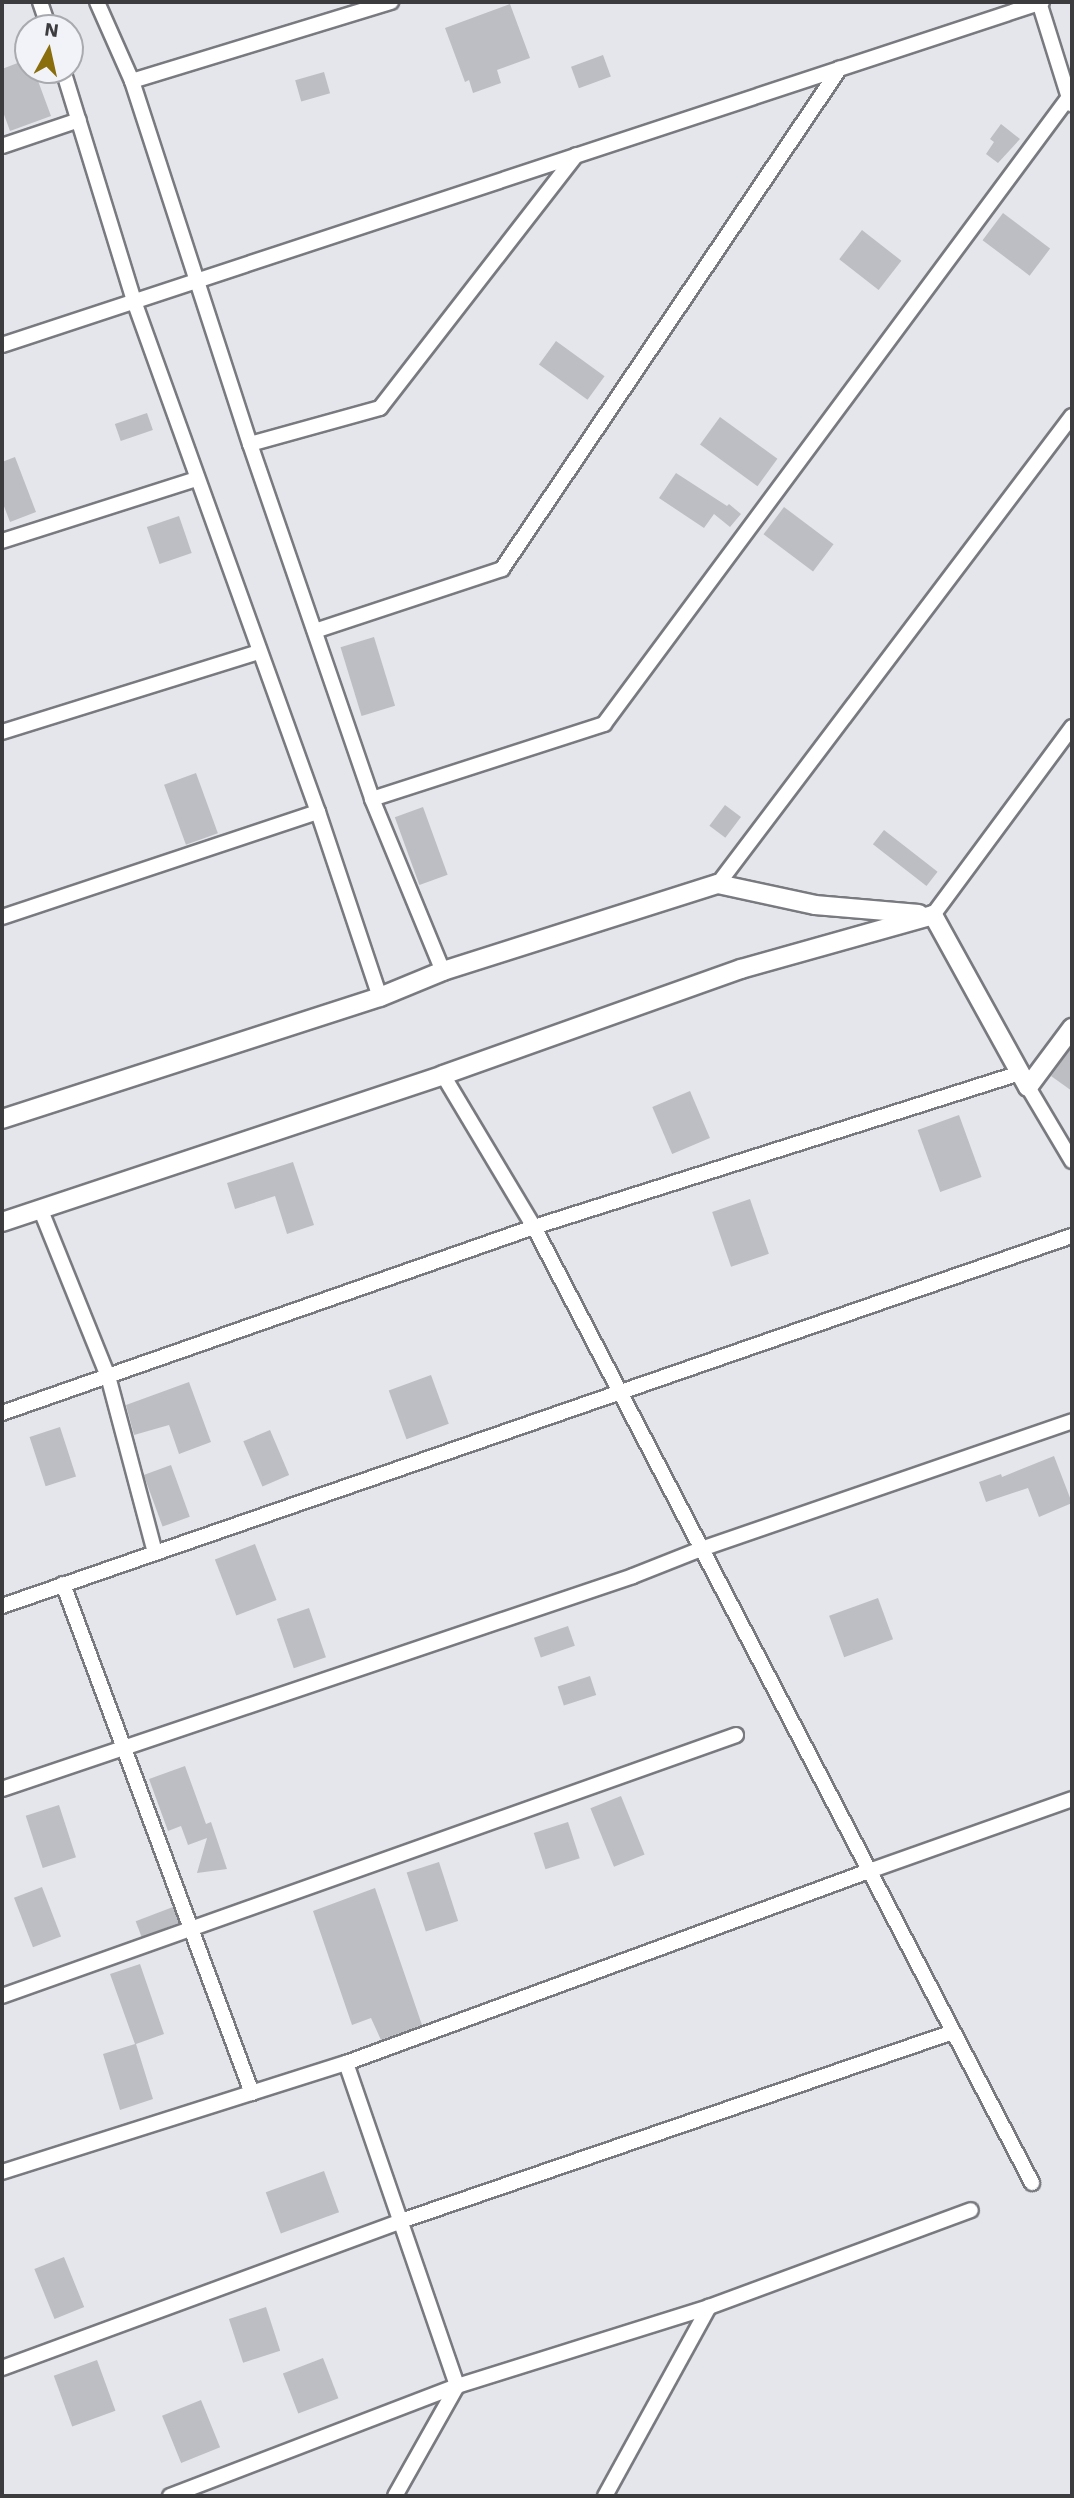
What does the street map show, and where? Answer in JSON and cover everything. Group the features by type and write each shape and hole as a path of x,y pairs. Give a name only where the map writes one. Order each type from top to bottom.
{"street":[{"path":"97,2 132,81 250,444 372,799 443,971"},
{"path":"132,81 391,2"},
{"path":"2,345 195,279 1040,2 1071,102 604,723 372,799"},
{"path":"315,631 502,569 840,68"},
{"path":"67,84 134,301 318,812 380,997"},
{"path":"2,146 79,120"},
{"path":"250,444 380,408 576,155"},
{"path":"718,884 1072,415"},
{"path":"2,541 196,479"},
{"path":"2,732 259,652"},
{"path":"2,1222 443,1075 741,969 933,915 1072,727"},
{"path":"2,918 318,812"},
{"path":"2,1119 380,997 443,971 718,884 816,905 933,915"},
{"path":"933,915 1072,1161"},
{"path":"2,1413 534,1227 1024,1080 1072,1028"},
{"path":"443,1075 534,1227 1032,2183"},
{"path":"40,1208 108,1376 155,1553"},
{"path":"2,1606 1072,1236"},
{"path":"2,1790 634,1576 701,1549 1072,1421"},
{"path":"63,1584 252,2092"},
{"path":"2,1996 736,1735"},
{"path":"2,2172 346,2063 869,1871 1072,1800"},
{"path":"2,2368 401,2221 953,2032"},
{"path":"346,2063 457,2386 395,2496"},
{"path":"170,2496 457,2386 709,2307 971,2210"},
{"path":"605,2496 709,2307"}],"building":[{"path":"510,4 530,58 497,70 501,83 473,93 469,80 465,82 445,28"},
{"path":"603,55 611,77 579,88 571,67"},
{"path":"14,64 14,84 39,84 51,116 10,131 2,109 2,69"},
{"path":"324,72 330,93 301,101 295,80"},
{"path":"1001,124 1020,139 998,163 986,154 994,142 990,139"},
{"path":"1003,213 1050,249 1030,276 983,240"},
{"path":"862,230 901,261 879,290 839,259"},
{"path":"556,341 605,376 587,400 539,364"},
{"path":"147,413 153,430 121,441 115,424"},
{"path":"720,417 777,459 757,486 700,445"},
{"path":"15,457 36,512 10,522 2,501 2,462"},
{"path":"676,473 741,514 730,527 714,514 704,528 659,498"},
{"path":"784,507 834,544 813,571 764,534"},
{"path":"179,516 192,553 160,564 147,527"},
{"path":"374,637 395,706 362,716 341,647"},
{"path":"196,773 218,833 186,845 164,785"},
{"path":"725,805 741,817 725,838 709,826"},
{"path":"423,807 448,875 419,885 395,817"},
{"path":"884,830 938,872 927,886 873,844"},
{"path":"1072,1047 1072,1091 1051,1076"},
{"path":"690,1091 710,1138 672,1154 652,1107"},
{"path":"959,1115 982,1177 940,1192 918,1130"},
{"path":"293,1162 314,1225 287,1234 275,1196 235,1209 227,1183"},
{"path":"750,1199 769,1254 731,1267 712,1212"},
{"path":"431,1375 449,1424 406,1439 389,1390"},
{"path":"189,1382 211,1442 179,1454 169,1425 134,1435 126,1405"},
{"path":"60,1427 76,1476 46,1486 30,1437"},
{"path":"270,1430 289,1475 262,1486 243,1441"},
{"path":"1054,1456 1072,1503 1039,1517 1028,1488 986,1502 979,1482 1001,1474 1002,1477"},
{"path":"171,1465 190,1517 163,1527 144,1475"},
{"path":"255,1544 277,1600 236,1615 215,1559"},
{"path":"878,1598 893,1639 844,1657 829,1616"},
{"path":"309,1608 326,1657 294,1668 277,1619"},
{"path":"568,1626 575,1646 541,1658 534,1638"},
{"path":"590,1676 596,1695 564,1706 558,1687"},
{"path":"185,1766 206,1824 211,1822 227,1869 197,1873 207,1838 188,1845 181,1826 168,1831 149,1779"},
{"path":"621,1796 645,1854 614,1867 590,1808"},
{"path":"59,1805 76,1857 43,1868 26,1816"},
{"path":"568,1822 580,1858 546,1869 534,1833"},
{"path":"439,1862 458,1921 426,1931 407,1873"},
{"path":"42,1887 61,1936 33,1947 14,1898"},
{"path":"375,1888 422,2025 381,2040 371,2018 352,2025 313,1911"},
{"path":"173,1907 179,1923 142,1937 136,1921"},
{"path":"140,1964 164,2034 136,2044 153,2099 120,2110 103,2054 135,2044 110,1974"},
{"path":"324,2171 339,2212 281,2234 266,2192"},
{"path":"64,2257 84,2307 55,2319 34,2269"},
{"path":"266,2307 280,2351 243,2363 229,2319"},
{"path":"323,2358 338,2398 298,2414 283,2373"},
{"path":"97,2360 115,2411 72,2426 54,2376"},
{"path":"201,2400 220,2447 181,2463 162,2416"}]}
